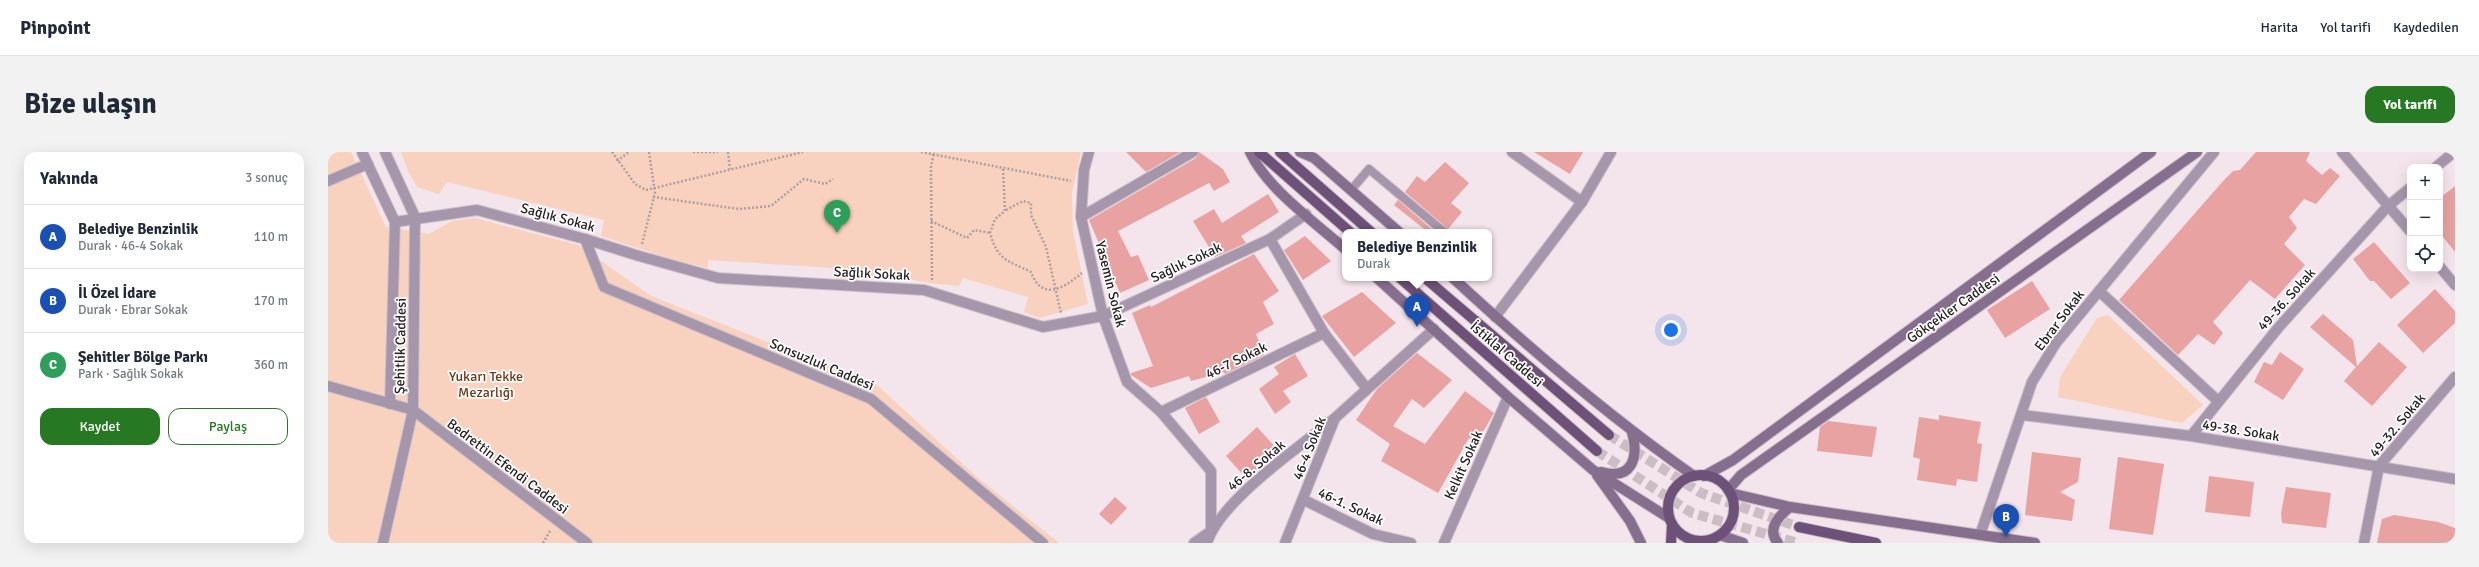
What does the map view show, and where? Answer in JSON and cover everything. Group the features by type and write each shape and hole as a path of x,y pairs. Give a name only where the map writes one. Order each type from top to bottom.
{"main road":[{"path":"1259,152 1347,229"},
{"path":"1280,152 1368,229"},
{"name":"İstiklal Caddesi","path":"1403,281 1597,451"},
{"name":"İstiklal Caddesi","path":"1429,281 1609,435"},
{"path":"1671,521 1680,534 1691,540 1703,541 1716,539 1729,526 1733,514 1729,491 1717,479 1704,476 1694,476 1679,484 1672,494 1668,506 1671,521 1671,543"},
{"path":"1799,527 1876,543"}],"street":[{"name":"Şehitlik Caddesi","path":"362,152 395,222 390,404"},
{"name":"Şehitlik Caddesi","path":"382,543 413,410 416,217 385,152"},
{"name":"Yasemin Sokak","path":"1089,152 1083,185 1081,217 1103,316 1128,382 1161,412 1212,471 1211,531"},
{"path":"1081,217 1193,152"},
{"path":"1250,152 1257,166 1277,189 1342,246"},
{"path":"1300,152 1314,158 1396,229"},
{"path":"1512,152 1582,202"},
{"path":"1495,317 1582,202 1611,152"},
{"name":"Gökçekler Caddesi","path":"1704,476 1739,456 2151,152"},
{"name":"Gökçekler Caddesi","path":"1729,491 1741,475 2197,152"},
{"name":"Ebrar Sokak","path":"1980,535 2032,382 2056,343 2214,152"},
{"path":"2342,152 2407,228"},
{"path":"2440,164 2454,152"},
{"path":"328,181 368,164"},
{"name":"49-36. Sokak","path":"2191,436 2278,328 2388,206 2407,190"},
{"name":"Sağlık Sokak","path":"395,222 416,217 477,210 585,238 639,256 718,278 924,290 1042,327 1103,316 1270,239 1306,214"},
{"name":"Sonsuzluk Caddesi","path":"585,238 604,287 871,399 1042,543"},
{"path":"1270,239 1324,333 1367,389"},
{"path":"2443,270 2455,284"},
{"path":"1380,281 1508,398 1594,470 1671,521"},
{"path":"1456,281 1495,317 1632,432 1694,476"},
{"path":"2099,291 2218,401"},
{"name":"46-4 Sokak","path":"1285,543 1304,500 1335,418 1434,329"},
{"name":"46-7 Sokak","path":"1161,412 1324,333"},
{"name":"49-32. Sokak","path":"2364,543 2379,466 2455,377"},
{"path":"328,386 413,410"},
{"name":"Kelkit Sokak","path":"1444,543 1508,398"},
{"name":"Bedrettin Efendi Caddesi","path":"413,410 505,482 588,543"},
{"name":"49-38. Sokak","path":"2022,415 2191,436 2455,479"},
{"name":"46-8. Sokak","path":"1207,543 1211,531 1234,500 1335,418"},
{"path":"1594,470 1614,476 1623,473 1635,460 1636,447 1632,432"},
{"path":"1594,470 1630,520 1641,543"},
{"path":"1729,491 1790,507 2035,543"},
{"name":"46-1. Sokak","path":"1304,500 1373,534 1411,543"},
{"path":"1778,543 1774,538 1772,529 1780,515 1790,507"},
{"path":"1194,543 1211,531"},
{"path":"1716,539 1743,543"}],"lane":[{"path":"1351,190 1369,169 1440,229"}],"path":[{"path":"612,152 635,184 646,190 801,152"},
{"path":"617,161 629,152"},
{"path":"639,256 654,187 649,152"},
{"path":"693,152 718,152"},
{"path":"728,152 730,169"},
{"path":"921,152 1003,169 1067,179 1083,185"},
{"path":"924,290 932,278 931,221 933,154"},
{"path":"1003,169 1005,210"},
{"path":"653,197 739,209 771,206 804,179 825,184 834,179"},
{"path":"1063,322 1056,290 1046,247 1031,215 1031,203 1024,201 1005,210 995,219 990,233 1000,256 1009,263 1031,272 1035,283 1040,287 1056,290 1066,286 1092,266"},
{"path":"931,221 967,238 974,230 990,233"}],"green space":[{"name":"Yukarı Tekke Mezarlığı","path":"328,152 351,152 386,227 429,234 452,221 475,218 578,245 651,296 877,385 977,477 1059,543 328,543"},
{"path":"401,152 1081,152 1072,192 1073,231 1088,304 1040,318 1024,312 1028,297 963,278 959,286 885,276 867,276 836,280 833,268 708,260 708,268 668,258 601,236 604,220 447,182 439,194 417,187 409,173"},
{"path":"2108,315 2203,405 2182,423 2058,397 2060,377 2097,318"}],"building":[{"path":"1126,152 1180,152 1146,172"},
{"path":"1199,152 1223,169 1230,182 1214,191 1209,183 1118,231 1131,257 1138,255 1149,280 1120,293 1089,220 1196,158"},
{"path":"1534,152 1583,152 1570,174"},
{"path":"2256,152 2310,152 2306,161 2322,175 2330,168 2340,176 2316,204 2304,199 2289,217 2297,228 2284,244 2305,265 2275,299 2250,280 2213,322 2223,333 2214,345 2198,334 2178,355 2119,300 2224,180 2233,171 2240,170"},
{"path":"1445,162 1469,183 1451,203 1462,212 1448,229 1405,192 1417,176 1425,182"},
{"path":"2455,186 2455,252 2443,237 2443,196"},
{"path":"1268,194 1279,212 1241,236 1246,243 1215,257 1193,221 1214,209 1222,223"},
{"path":"1398,200 1432,229 1424,229 1394,205"},
{"path":"1305,236 1331,261 1303,280 1284,250"},
{"path":"2374,242 2410,283 2391,299 2374,281 2370,281 2353,259"},
{"path":"1254,254 1279,291 1263,302 1274,324 1256,334 1264,355 1225,374 1224,372 1191,381 1189,376 1151,388 1131,375 1131,373 1153,366 1132,313 1150,305 1151,307"},
{"path":"2032,281 2050,309 2005,338 1987,310"},
{"path":"2435,289 2455,311 2455,323 2423,353 2397,325"},
{"path":"1362,292 1396,323 1354,357 1322,316"},
{"path":"2323,314 2353,340 2357,366 2379,342 2407,367 2372,406 2344,381 2356,367 2310,327"},
{"path":"2280,352 2304,369 2283,400 2254,382 2264,362 2272,365"},
{"path":"1417,353 1452,380 1424,408 1412,399 1393,426 1425,444 1465,391 1494,413 1477,442 1469,438 1438,493 1381,461 1390,444 1356,420 1377,389"},
{"path":"1295,354 1308,376 1283,391 1291,402 1275,414 1259,389 1279,374 1274,367"},
{"path":"1206,397 1220,422 1199,434 1185,408"},
{"path":"1939,415 1981,422 1977,443 1982,444 1977,482 1957,479 1956,486 1917,480 1920,459 1913,457 1919,417 1939,420"},
{"path":"1828,421 1877,427 1872,457 1817,451 1820,427"},
{"path":"1257,427 1278,450 1247,479 1226,456"},
{"path":"2032,452 2081,458 2078,482 2060,492 2075,500 2072,521 2025,515"},
{"path":"2118,457 2164,464 2153,535 2109,529"},
{"path":"2209,476 2254,482 2250,517 2205,512"},
{"path":"2286,487 2331,493 2326,528 2282,523 2281,513"},
{"path":"1115,497 1127,508 1111,525 1099,514"},
{"path":"2394,515 2438,522 2455,528 2455,543 2377,543 2382,519"}],"tunnel":[{"path":"1609,435 1701,493 1799,527"},
{"path":"1597,451 1692,513 1798,543"}],"place":[{"name":"Şehitler Bölge Parkı","path":"837,233"},
{"name":"Belediye Benzinlik","path":"1417,327"},
{"name":"İl Özel İdare","path":"2006,537"}]}
